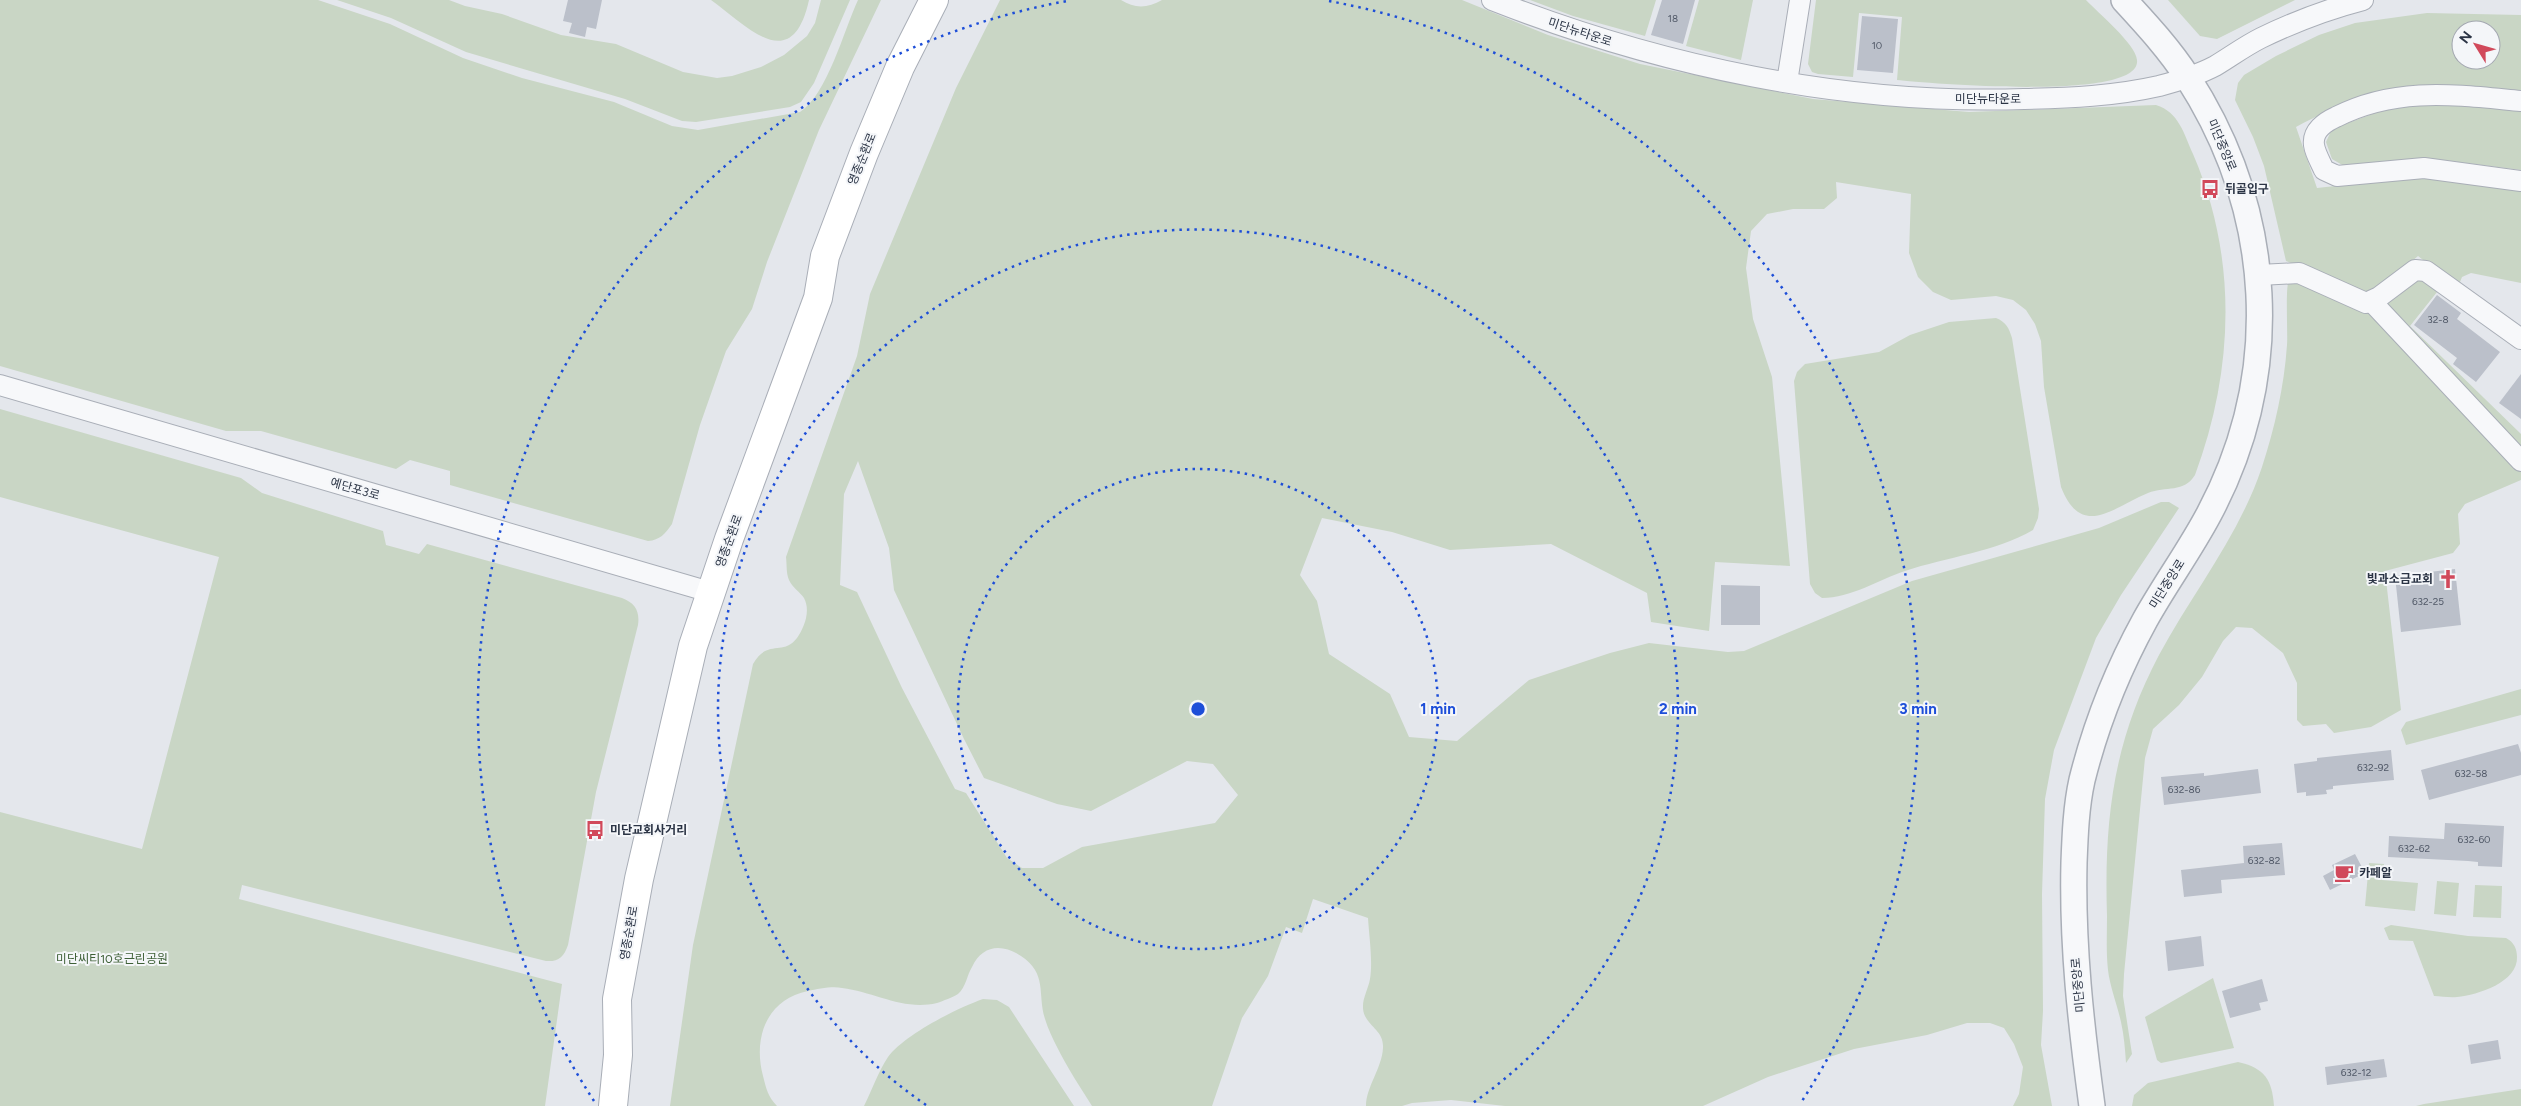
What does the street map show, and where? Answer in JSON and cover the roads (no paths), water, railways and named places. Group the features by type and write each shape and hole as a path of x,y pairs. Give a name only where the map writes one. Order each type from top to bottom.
{"main road":[{"name":"영종순환로","path":"613,1106 618,1055 617,999 639,879 693,646 710,592 818,298 828,248 864,153 900,68 934,0"}],"street":[{"name":"미단뉴타운로","path":"1492,0 1570,29 1638,50 1711,68 1787,82 1912,97 1979,101 2082,98 2136,91 2187,77"},
{"path":"1787,82 1800,0"},
{"name":"미단중앙로","path":"2092,1106 2080,1009 2073,902 2075,844 2081,784 2099,720 2120,667 2145,619 2210,513 2230,472 2248,411 2257,359 2261,305 2254,240 2240,188 2217,131 2187,77 2163,44 2124,0"},
{"path":"2187,77 2212,67 2260,39 2295,22 2334,7 2363,0"},
{"path":"2521,101 2440,93 2383,99 2349,110 2324,123 2316,134 2314,145 2324,170 2337,176 2424,168 2521,181"},
{"path":"2259,275 2299,273 2366,303 2372,302 2415,270 2426,271 2521,339"},
{"path":"2372,302 2521,462"},
{"name":"예단포3로","path":"0,385 710,592"}],"place":[{"name":"뒤골입구","path":"2210,189"},
{"name":"빛과소금교회","path":"2448,579"},
{"name":"미단교회사거리","path":"595,830"},
{"name":"카페알","path":"2344,873"}],"park label":[{"name":"미단씨티10호근린공원","path":"112,959"}]}
